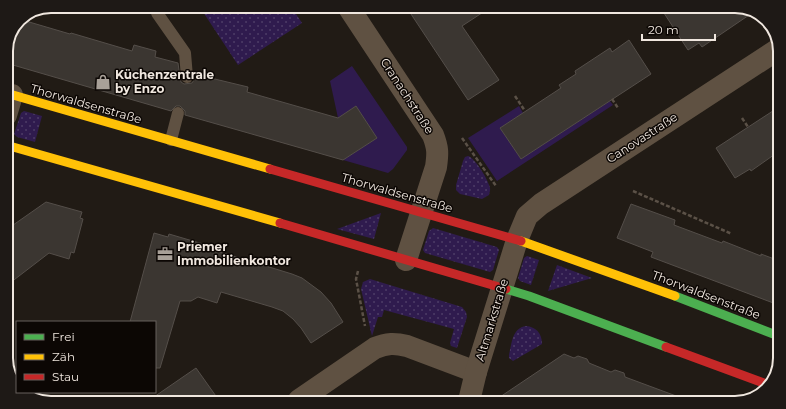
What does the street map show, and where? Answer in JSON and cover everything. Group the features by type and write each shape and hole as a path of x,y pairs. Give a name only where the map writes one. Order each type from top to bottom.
{"main road":[{"name":"Thorwaldsenstraße","path":"13,102 171,140 517,240 773,334"},
{"path":"13,147 502,287 764,382"}],"street":[{"name":"Cranachstraße","path":"352,13 433,134 438,146 436,167 406,260"},
{"name":"Canovastraße","path":"517,240 527,216 541,204 773,53"},
{"name":"Altmarkstraße","path":"470,396 476,372 517,240"},
{"path":"306,396 375,348 386,344 407,346 476,372"}],"lane":[{"path":"157,13 185,53 187,77"},
{"path":"171,140 178,113"}],"path":[{"path":"515,96 525,111"},
{"path":"612,99 618,108"},
{"path":"742,118 748,127"},
{"path":"462,138 496,186"},
{"path":"633,191 732,234"},
{"path":"358,271 356,279 366,332"}],"shaded area":[{"path":"204,13 295,13 302,23 238,65"},
{"path":"352,66 407,147 407,150 393,169 388,173 343,160 377,138 356,106 338,118 330,81"},
{"path":"610,101 613,105 497,181 468,138 519,106 523,113 500,128 521,159"},
{"path":"24,111 42,116 35,142 17,137 14,134 21,113"},
{"path":"468,156 474,160 490,186 489,195 482,199 460,194 456,190 463,161 465,157"},
{"path":"381,213 374,239 337,229"},
{"path":"433,228 497,247 499,250 493,270 490,272 425,253 423,250 429,231"},
{"path":"527,256 539,260 531,285 520,281 518,278 524,258"},
{"path":"557,265 592,278 548,291"},
{"path":"370,279 462,307 466,312 467,317 457,348 451,346 450,343 454,329 384,310 382,317 378,317 372,336 361,289 363,282"},
{"path":"526,326 538,331 542,344 513,361 509,358 509,355 513,337 521,327"}],"building":[{"path":"410,13 482,13 462,26 499,80 468,100"},
{"path":"664,13 740,13 748,15 702,47 699,43 688,50"},
{"path":"28,22 132,51 134,45 156,51 155,57 178,63 181,82 184,84 192,83 194,80 194,74 248,87 247,92 338,118 356,106 377,138 343,160 185,115 185,111 180,106 176,106 171,111 13,65 14,41 17,34"},
{"path":"629,40 651,74 521,159 500,128 561,88 559,85 576,74 575,71 610,48 612,52"},
{"path":"773,111 773,156 751,171 750,169 735,178 716,148"},
{"path":"46,202 82,212 80,218 83,219 74,253 71,252 69,259 49,253 13,281 13,225"},
{"path":"631,204 675,220 674,225 722,243 723,241 761,256 761,254 773,258 773,303 651,257 653,252 617,238"},
{"path":"154,233 168,237 169,234 220,249 220,252 302,278 321,292 331,303 343,322 311,343 293,319 283,311 272,307 221,292 217,303 198,297 191,301 180,301 160,368 156,368 156,321 130,321"},
{"path":"564,354 574,358 578,356 587,359 589,363 611,372 615,370 624,373 625,377 676,396 501,396"},
{"path":"196,368 216,396 155,396"}],"traffic: fast":[{"path":"506,289 529,296 666,347"},
{"path":"675,296 773,334"}],"traffic: slow":[{"path":"13,95 270,169"},
{"path":"13,147 280,223"},
{"path":"521,241 675,296"}],"traffic: jam":[{"path":"270,169 521,241"},
{"path":"280,223 506,289"},
{"path":"666,347 763,383"}],"place":[{"name":"Küchenzentrale by Enzo","path":"103,82"},
{"name":"Priemer Immobilienkontor","path":"165,254"}]}
